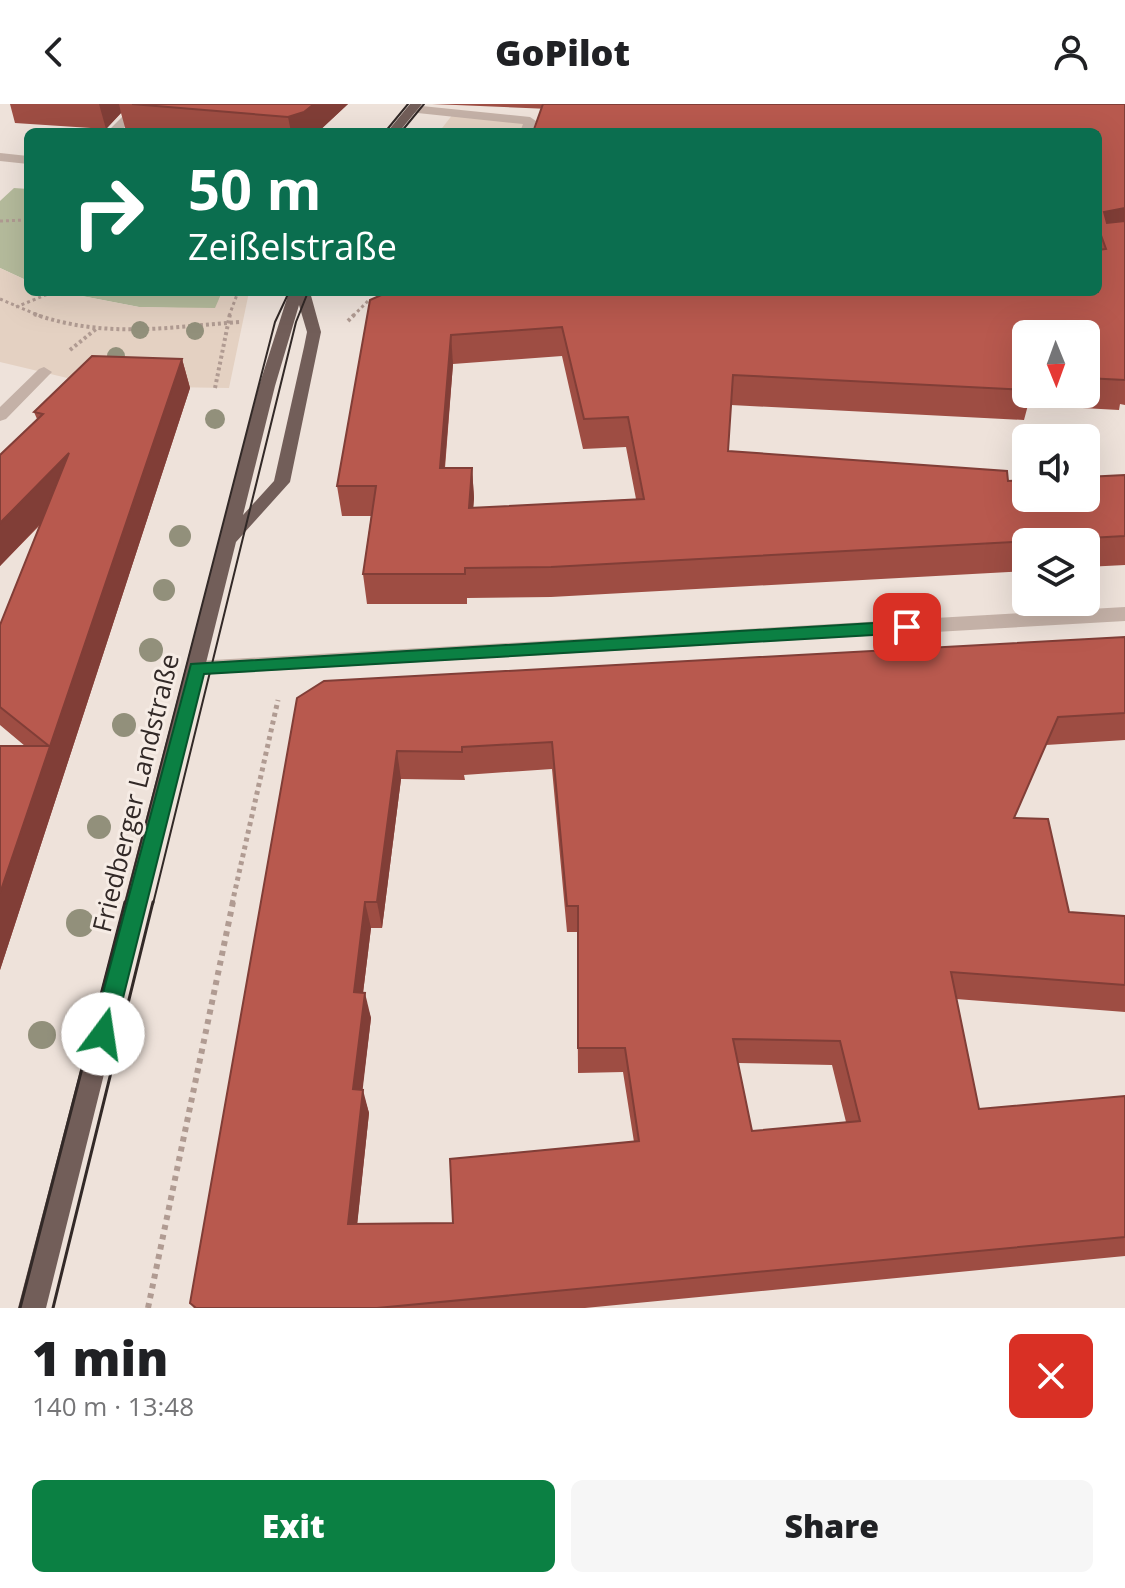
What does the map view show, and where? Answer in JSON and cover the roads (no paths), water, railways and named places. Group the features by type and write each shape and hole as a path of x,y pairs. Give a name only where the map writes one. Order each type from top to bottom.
{"main road":[{"path":"396,128 414,107"},
{"name":"Friedberger Landstraße","path":"32,1308 284,322 294,296"},
{"path":"229,541 282,482 314,332 304,296"}],"street":[{"path":"117,128 142,104"},
{"path":"414,107 530,121 527,128"},
{"path":"0,157 24,160"},
{"path":"0,416 44,372"},
{"path":"197,668 1125,614"}],"tram line":[{"path":"388,128 408,104"},
{"path":"404,128 424,104"},
{"path":"125,904 275,322 287,296"},
{"path":"153,904 296,322 306,296"},
{"path":"20,1308 125,902"},
{"path":"53,1308 153,902"}]}
